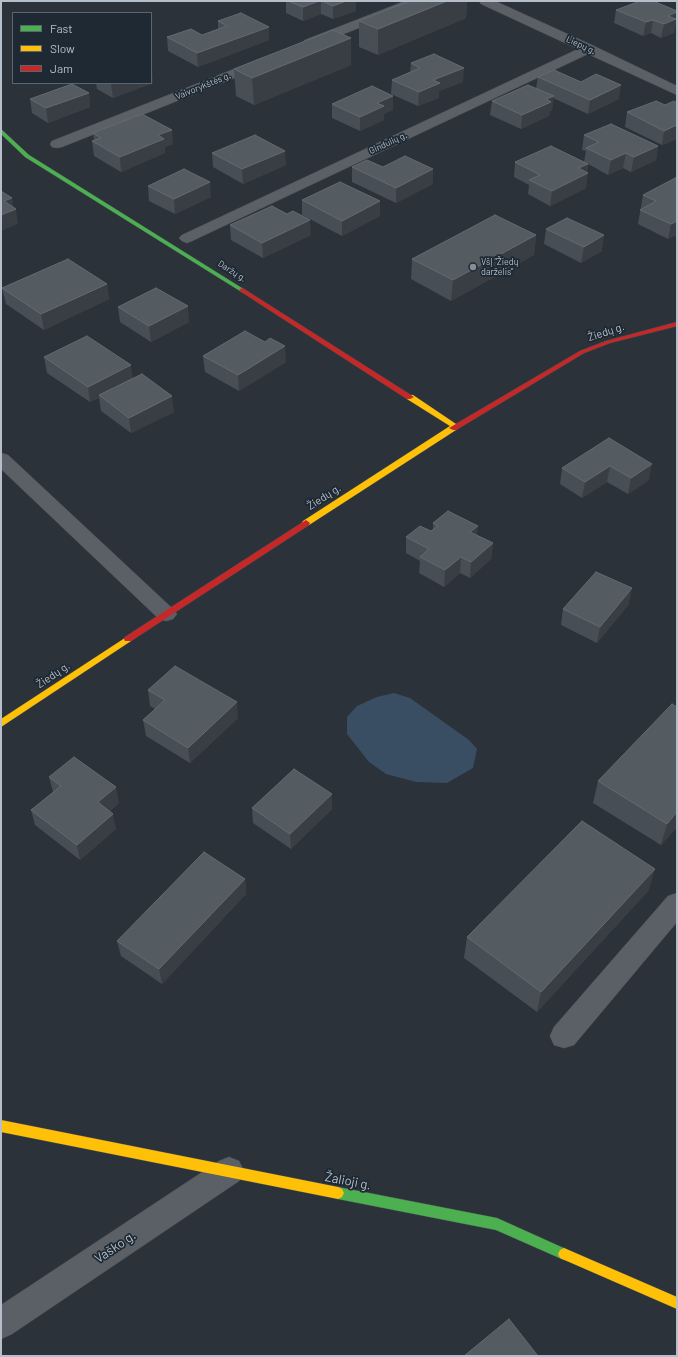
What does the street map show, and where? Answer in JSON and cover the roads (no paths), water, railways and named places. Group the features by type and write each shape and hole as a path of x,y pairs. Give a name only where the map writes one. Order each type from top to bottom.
{"street":[{"path":"299,48 416,1"},
{"name":"Liepų g.","path":"490,2 677,91"},
{"name":"Gindulių g.","path":"187,238 589,49"},
{"name":"Vaivorykštės g.","path":"57,144 277,56"},
{"name":"Daržų g.","path":"1,131 28,156 170,244 455,426"},
{"name":"Žiedų g.","path":"1,724 166,614 455,426 582,352 608,342 677,324"},
{"path":"1,459 166,614"},
{"path":"1,484 19,476"},
{"path":"564,1036 677,904"},
{"name":"Žalioji g.","path":"1,1126 497,1224 677,1303"},
{"name":"Vaško g.","path":"1,1323 229,1171"}],"water":[{"path":"394,693 410,698 469,740 477,749 473,768 447,783 416,782 386,774 369,762 347,734 347,717 357,706 377,697"}],"place":[{"name":"VšĮ \"Žiedų darželis\"","path":"473,267"}]}
